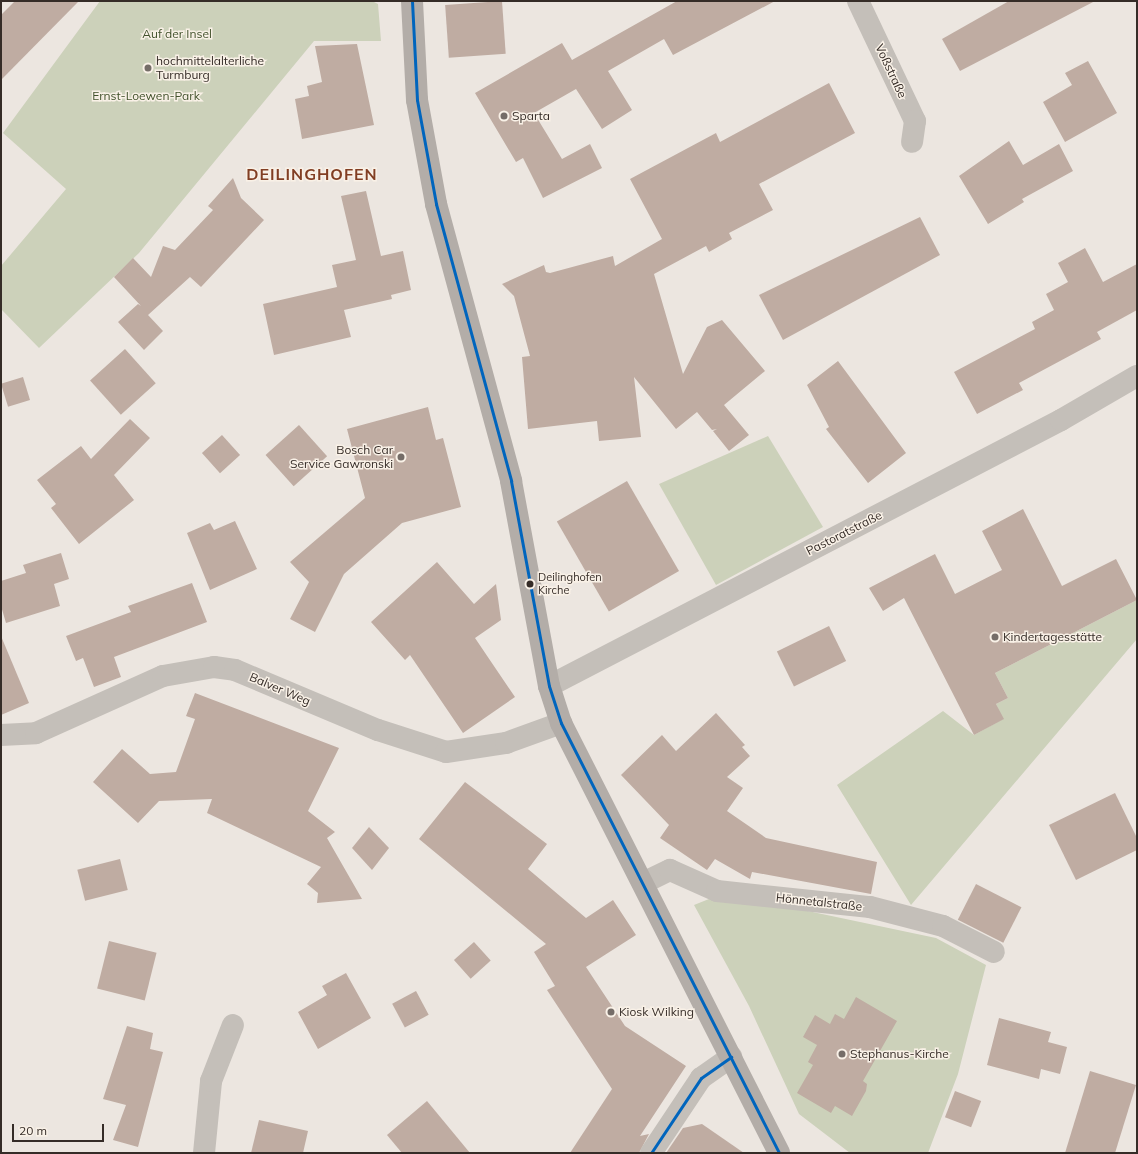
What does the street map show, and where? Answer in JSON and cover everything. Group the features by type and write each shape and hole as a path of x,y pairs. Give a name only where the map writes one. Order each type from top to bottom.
{"main road":[{"path":"412,1 417,100 436,204 511,481 549,686 561,723 779,1153"}],"street":[{"name":"Voßstraße","path":"858,1 915,121 912,142"},
{"name":"Pastoratstraße","path":"549,686 1061,420 1137,376"},
{"name":"Balver Weg","path":"1,735 36,733 163,676 214,667 235,670 378,730 446,752 506,743 561,723"},
{"name":"Hönnetalstraße","path":"643,883 670,870 717,891 870,907 943,926 994,952"},
{"path":"204,1153 210,1081 233,1025"},
{"path":"651,1153 701,1078 731,1057"}],"green space":[{"name":"Ernst-Loewen-Park","path":"100,1 372,1 378,4 381,41 314,41 139,253 39,348 1,309 1,266 66,189 3,133"},
{"path":"768,436 823,527 716,585 659,484"},
{"path":"1137,600 1137,639 911,905 837,785 943,711 974,735 1003,719 996,704 1008,698 995,673"},
{"path":"709,899 803,910 936,938 986,965 958,1074 928,1153 850,1153 799,1114 749,1006 694,905"}],"building":[{"path":"15,1 79,1 1,80 1,15"},
{"path":"502,1 506,54 449,58 445,5"},
{"path":"677,1 775,1 673,55 664,39 608,71 632,110 602,129 576,89 534,113 562,159 590,144 602,168 543,198 523,158 516,162 475,93 562,43 572,60"},
{"path":"1009,1 1095,1 960,71 942,39"},
{"path":"357,44 374,125 302,139 295,99 309,96 307,86 322,82 315,46"},
{"path":"1088,61 1117,113 1065,142 1043,102 1072,85 1065,73"},
{"path":"829,83 855,133 759,184 773,210 729,233 732,239 709,252 706,246 654,274 683,374 707,327 722,320 765,371 724,405 749,435 729,451 713,431 717,429 712,430 697,412 676,429 634,377 641,437 599,441 597,421 528,429 522,357 530,356 514,296 502,284 544,265 546,272 550,273 613,256 615,266 662,239 630,179 716,133 720,142"},
{"path":"1009,141 1023,165 1059,144 1073,171 1022,199 1024,202 988,224 959,176"},
{"path":"233,178 241,198 264,220 201,287 190,277 148,315 163,331 144,350 118,322 138,304 141,306 114,277 133,258 151,277 163,246 175,250 213,210 208,206"},
{"path":"366,191 381,256 403,251 411,290 391,295 392,299 344,310 351,337 274,355 263,304 337,287 332,265 356,260 341,196"},
{"path":"920,217 940,255 783,340 759,295"},
{"path":"1085,248 1103,282 1137,264 1137,310 1097,332 1101,339 1019,383 1023,390 977,414 954,372 1035,329 1032,322 1054,310 1046,294 1068,282 1058,263"},
{"path":"125,349 156,383 121,415 90,380"},
{"path":"838,361 906,453 868,483 826,429 829,427 807,385"},
{"path":"23,377 30,400 8,407 1,384"},
{"path":"428,407 436,440 443,438 461,507 402,523 344,574 315,632 290,619 309,582 290,562 365,498 347,429"},
{"path":"130,419 150,438 114,475 134,500 79,544 51,508 56,504 37,480 81,446 91,459"},
{"path":"299,425 327,456 294,486 266,455"},
{"path":"222,435 240,455 220,473 202,453"},
{"path":"627,481 679,571 609,612 557,522"},
{"name":"Kindertagesstätte","path":"1023,509 1062,586 1116,559 1137,600 995,673 1008,698 996,704 1004,719 974,735 904,598 883,611 869,588 935,554 955,594 1002,570 982,531"},
{"path":"235,521 257,569 210,590 187,533 210,523 214,530"},
{"path":"61,553 69,579 54,584 60,606 6,623 1,606 1,581 26,573 23,565"},
{"path":"437,562 474,604 496,584 501,620 475,638 515,697 463,733 410,655 405,660 371,622"},
{"path":"192,583 207,622 114,657 121,677 94,687 83,658 76,661 66,636 131,612 128,606"},
{"path":"829,626 846,661 794,686 777,651"},
{"path":"1,636 29,703 1,715"},
{"path":"195,693 339,748 308,811 335,832 327,838 362,899 317,903 318,893 307,884 321,867 207,813 212,799 159,801 138,823 93,782 122,749 150,774 176,772 195,719 186,716"},
{"path":"716,713 745,745 742,747 750,756 727,777 743,788 727,811 766,838 877,862 871,894 752,872 750,879 715,859 707,870 660,838 669,825 621,775 662,735 676,751"},
{"path":"465,782 547,844 528,869 586,918 613,900 636,935 586,967 625,1026 686,1066 640,1136 649,1134 639,1153 570,1153 612,1089 547,990 555,986 534,952 546,944 419,839"},
{"path":"1115,793 1137,838 1137,850 1076,880 1049,825"},
{"path":"369,827 389,848 372,870 352,848"},
{"path":"120,859 128,890 85,901 77,870"},
{"path":"976,884 1021,907 1003,943 958,920"},
{"path":"109,941 157,953 145,1000 97,989"},
{"path":"474,942 491,961 471,979 454,960"},
{"path":"346,973 371,1018 318,1049 298,1012 327,995 322,986"},
{"path":"416,991 429,1015 405,1028 392,1004"},
{"name":"Stephanus-Kirche","path":"856,997 897,1021 863,1081 867,1084 866,1091 852,1116 835,1106 831,1113 797,1093 813,1065 808,1062 817,1045 803,1037 815,1015 830,1024 835,1014 844,1019"},
{"path":"999,1018 1051,1032 1048,1042 1067,1047 1060,1074 1041,1069 1039,1079 987,1065"},
{"path":"127,1026 153,1033 150,1049 163,1052 138,1147 113,1140 126,1105 103,1099"},
{"path":"1090,1071 1136,1085 1115,1153 1065,1153"},
{"path":"955,1091 981,1101 971,1127 945,1117"},
{"path":"427,1101 470,1153 402,1153 387,1135"},
{"path":"259,1120 308,1131 303,1153 251,1153"},
{"path":"702,1124 744,1153 666,1153 683,1128"}],"transit line":[{"path":"412,1 417,100 436,204 511,481 549,686 561,723 779,1153"},
{"path":"651,1153 701,1078 731,1057"}],"place":[{"name":"hochmittelalterliche Turmburg","path":"148,68"},
{"name":"Sparta","path":"504,116"},
{"name":"Bosch Car Service Gawronski","path":"401,457"},
{"name":"Deilinghofen Kirche","path":"530,584"},
{"name":"Kindertagesstätte","path":"995,637"},
{"name":"Kiosk Wilking","path":"611,1012"},
{"name":"Stephanus-Kirche","path":"842,1054"}],"district":[{"name":"DEILINGHOFEN","path":"312,174"}],"park label":[{"name":"Auf der Insel","path":"177,34"}]}
